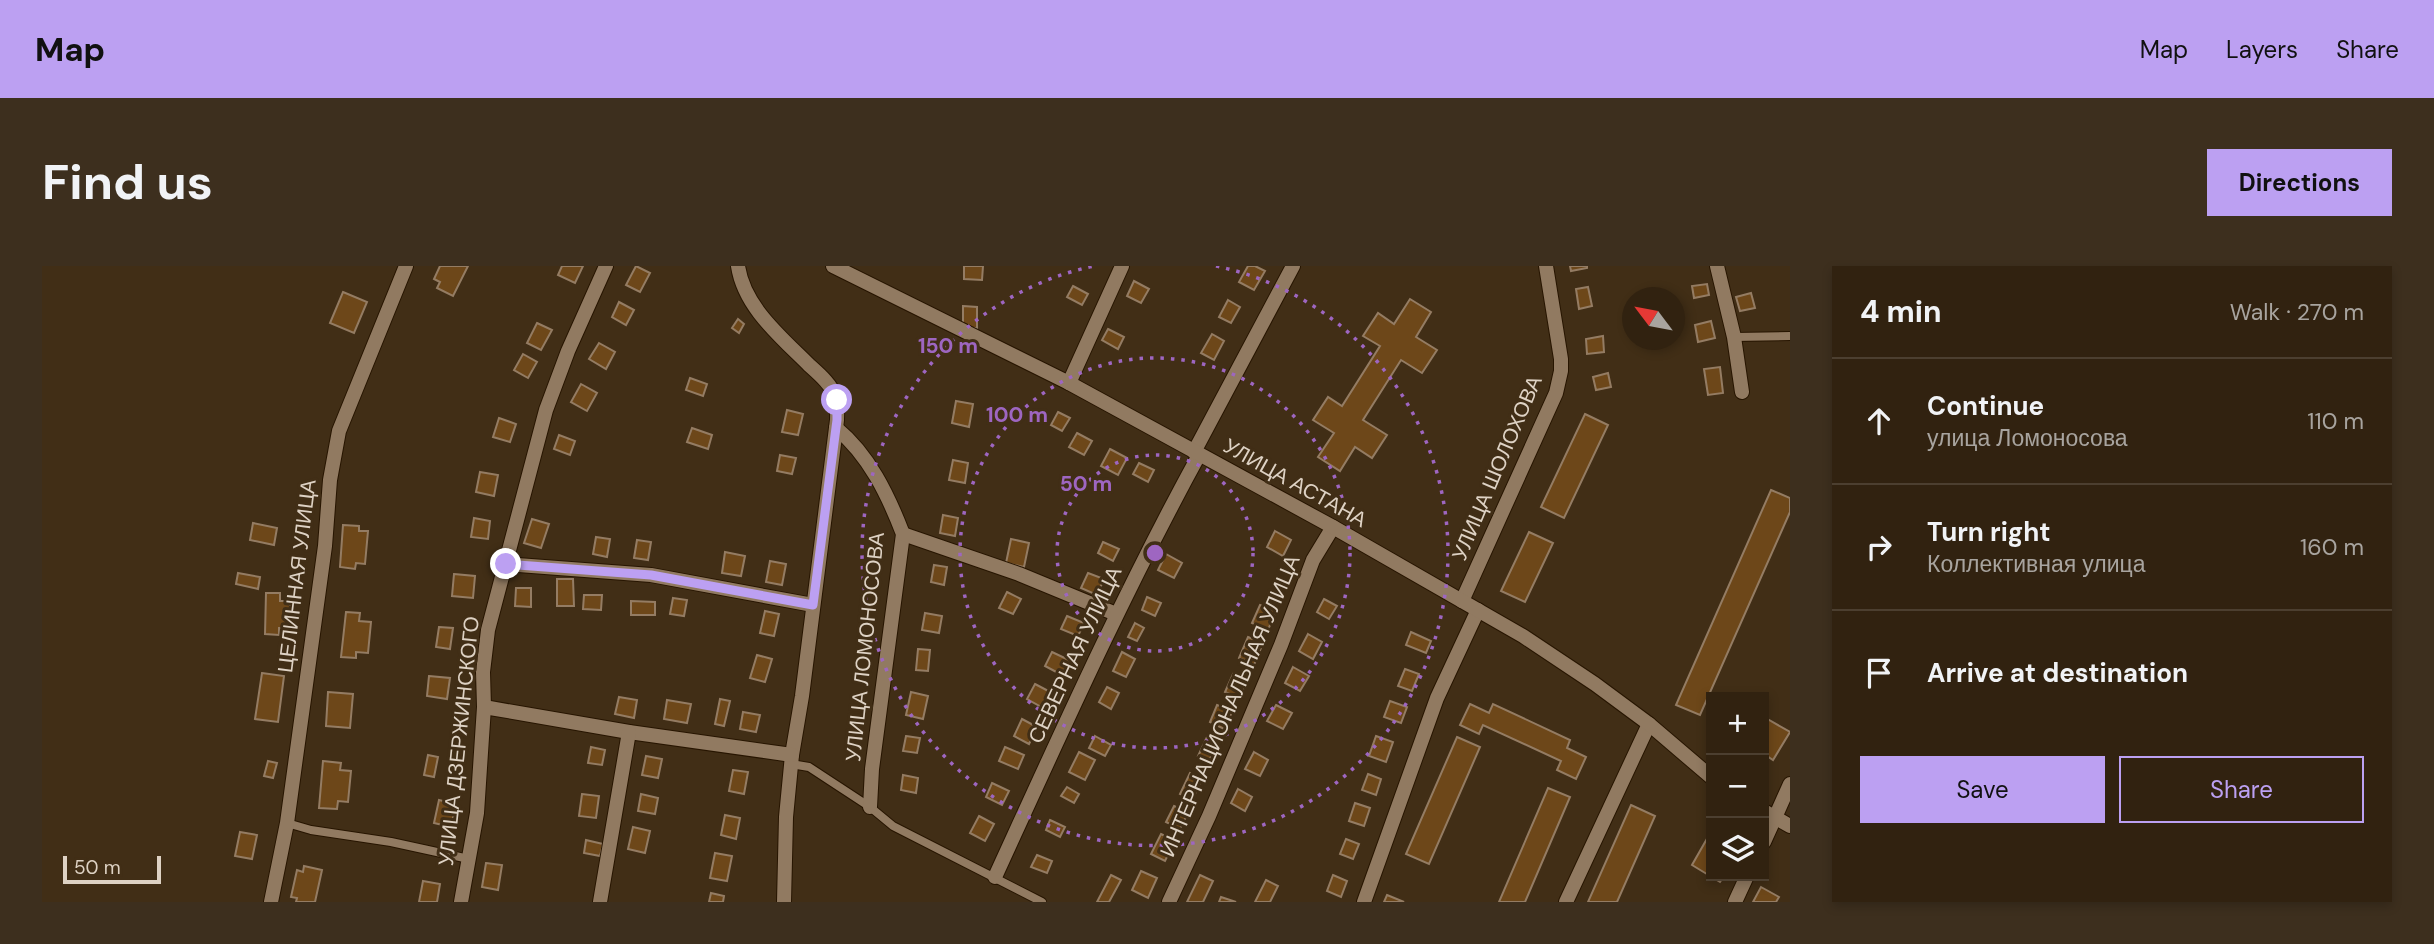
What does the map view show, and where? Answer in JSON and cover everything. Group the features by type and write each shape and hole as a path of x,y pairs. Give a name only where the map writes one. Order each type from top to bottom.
{"street":[{"name":"ЦЕЛИННАЯ УЛИЦА","path":"271,902 287,823 325,545 330,480 339,431 406,266"},
{"name":"УЛИЦА ДЗЕРЖИНСКОГО","path":"461,902 477,813 484,707 483,672 488,630 546,410 568,351 606,266"},
{"path":"737,266 749,298 778,333 829,385 837,400 836,428 802,696 791,760 786,817 784,902"},
{"name":"УЛИЦА АСТАНА","path":"833,266 1069,383 1333,527 1523,636 1649,724 1706,773"},
{"path":"1069,383 1122,266"},
{"name":"СЕВЕРНАЯ УЛИЦА","path":"995,877 1116,614 1293,266"},
{"name":"УЛИЦА ШОЛОХОВА","path":"1462,601 1556,393 1561,359 1546,266"},
{"path":"1717,266 1734,337 1742,392"},
{"name":"УЛИЦА ЛОМОНОСОВА","path":"836,428 853,442 864,457 891,502 903,534 872,769 870,807"},
{"name":"ИНТЕРНАЦИОНАЛЬНАЯ УЛИЦА","path":"1169,902 1214,804 1281,645 1313,560 1333,527"},
{"path":"903,534 1019,574 1116,614"},
{"path":"506,564 651,575 813,605"},
{"path":"1364,902 1437,698 1478,610"},
{"path":"484,707 791,760"},
{"path":"1566,902 1649,724"},
{"path":"600,902 629,732"},
{"path":"1790,783 1769,815 1790,826"},
{"path":"1735,902 1745,881"}],"lane":[{"path":"1734,337 1790,336"},
{"path":"791,760 809,767 870,807 893,826 1042,902"},
{"path":"287,823 311,830 391,842 469,859"}],"building":[{"path":"440,266 468,266 453,296 437,288 440,282 434,279"},
{"path":"562,266 583,266 575,283 558,275"},
{"path":"636,266 650,273 640,292 626,285"},
{"path":"964,266 983,266 982,280 964,279"},
{"path":"1248,266 1265,271 1254,290 1239,282"},
{"path":"1570,266 1587,266 1587,268 1571,271"},
{"path":"1134,281 1149,289 1141,303 1127,296"},
{"path":"1707,284 1709,295 1694,298 1692,286"},
{"path":"1073,286 1088,294 1082,305 1067,297"},
{"path":"1588,287 1592,306 1579,309 1576,289"},
{"path":"343,292 367,302 354,333 330,323"},
{"path":"1751,293 1755,308 1740,311 1736,297"},
{"path":"1410,299 1431,312 1416,337 1437,350 1422,373 1401,360 1363,420 1387,435 1372,458 1355,447 1340,471 1318,457 1334,433 1313,420 1328,397 1342,406 1380,346 1363,336 1378,313 1394,324"},
{"path":"1228,300 1240,307 1231,323 1219,317"},
{"path":"619,302 634,310 626,325 612,317"},
{"path":"963,306 977,307 977,328 963,328"},
{"path":"738,319 744,324 739,333 732,328"},
{"path":"1711,321 1715,338 1698,342 1695,325"},
{"path":"537,323 552,330 541,350 527,343"},
{"path":"1108,329 1124,337 1118,349 1102,340"},
{"path":"1212,334 1224,341 1214,360 1201,353"},
{"path":"1603,336 1604,352 1587,354 1586,339"},
{"path":"599,343 615,352 606,369 589,359"},
{"path":"523,354 537,362 528,378 514,370"},
{"path":"1720,367 1723,393 1708,395 1704,369"},
{"path":"1608,373 1611,387 1596,390 1593,377"},
{"path":"690,378 707,384 703,396 686,390"},
{"path":"581,384 597,393 587,411 571,402"},
{"path":"956,401 973,404 969,427 952,423"},
{"path":"787,410 803,414 798,435 782,432"},
{"path":"1058,412 1070,418 1062,431 1051,425"},
{"path":"1585,414 1608,425 1564,518 1541,507"},
{"path":"499,418 516,424 510,442 493,437"},
{"path":"692,428 712,435 708,449 687,442"},
{"path":"1077,433 1092,441 1084,455 1069,447"},
{"path":"559,435 575,441 570,455 554,449"},
{"path":"1110,449 1127,458 1118,475 1101,466"},
{"path":"780,455 796,458 792,474 777,471"},
{"path":"953,460 968,463 965,483 949,480"},
{"path":"1139,463 1154,470 1148,482 1133,474"},
{"path":"480,472 498,475 494,496 476,492"},
{"path":"1771,490 1790,498 1790,512 1710,692 1706,692 1706,701 1700,715 1676,705"},
{"path":"943,515 958,518 955,536 940,533"},
{"path":"474,518 490,521 488,539 471,537"},
{"path":"532,519 549,524 541,548 524,543"},
{"path":"253,523 277,528 274,545 250,540"},
{"path":"343,525 359,526 359,531 368,531 365,564 356,563 355,569 340,567"},
{"path":"1275,531 1291,540 1283,556 1267,547"},
{"path":"1529,532 1553,543 1525,602 1501,591"},
{"path":"596,537 610,539 607,557 593,554"},
{"path":"1011,539 1029,543 1024,567 1006,563"},
{"path":"637,540 651,542 648,560 634,558"},
{"path":"1103,542 1119,549 1113,561 1098,553"},
{"path":"725,552 745,556 741,576 722,573"},
{"path":"1166,554 1182,563 1174,578 1158,570"},
{"path":"770,561 786,564 782,585 766,582"},
{"path":"934,565 947,567 944,585 931,582"},
{"path":"238,573 260,577 258,589 236,584"},
{"path":"1088,573 1104,579 1097,595 1081,588"},
{"path":"454,574 475,576 473,598 452,596"},
{"path":"557,579 573,579 574,606 557,606"},
{"path":"516,588 531,588 531,607 515,606"},
{"path":"1007,592 1021,599 1013,614 999,608"},
{"path":"266,593 280,593 280,601 290,601 290,628 279,628 279,635 265,634"},
{"path":"584,595 602,595 601,610 583,609"},
{"path":"1147,597 1161,603 1155,616 1142,610"},
{"path":"673,598 687,600 684,616 670,614"},
{"path":"1324,599 1337,606 1329,619 1317,612"},
{"path":"631,601 655,602 655,615 631,615"},
{"path":"1260,605 1276,611 1268,630 1252,623"},
{"path":"765,611 779,614 774,636 760,633"},
{"path":"346,612 360,613 359,621 371,622 368,653 356,652 356,658 341,657"},
{"path":"925,613 942,616 939,633 922,630"},
{"path":"1067,616 1084,623 1078,636 1061,629"},
{"path":"1135,623 1144,628 1137,641 1128,637"},
{"path":"439,627 453,628 450,649 436,647"},
{"path":"1411,632 1431,641 1426,653 1406,645"},
{"path":"1308,634 1322,642 1313,659 1299,651"},
{"path":"1248,637 1263,643 1254,665 1239,658"},
{"path":"918,649 930,650 928,671 916,670"},
{"path":"1052,652 1069,660 1062,675 1045,666"},
{"path":"1122,652 1135,659 1126,677 1113,671"},
{"path":"757,655 772,659 765,682 750,678"},
{"path":"1293,667 1309,676 1300,691 1285,683"},
{"path":"1405,669 1419,674 1412,691 1398,686"},
{"path":"262,673 284,676 278,722 255,719"},
{"path":"1233,674 1247,681 1239,698 1225,692"},
{"path":"429,676 450,678 447,699 427,696"},
{"path":"1035,684 1054,694 1045,709 1027,699"},
{"path":"1107,687 1119,693 1111,709 1099,702"},
{"path":"328,692 353,694 350,728 326,726"},
{"path":"911,692 928,696 923,719 906,715"},
{"path":"619,697 637,700 634,718 615,714"},
{"path":"720,699 730,701 724,726 715,724"},
{"path":"667,700 691,704 687,723 664,719"},
{"path":"1390,701 1407,707 1401,723 1384,717"},
{"path":"1470,704 1489,713 1493,704 1570,740 1567,748 1586,757 1576,779 1557,770 1561,761 1483,725 1479,734 1460,725"},
{"path":"1217,705 1232,712 1224,729 1210,722"},
{"path":"1276,705 1292,713 1283,729 1267,721"},
{"path":"743,712 760,715 756,732 740,729"},
{"path":"1022,719 1037,727 1029,744 1014,736"},
{"path":"1769,720 1790,732 1773,760 1769,757"},
{"path":"906,736 920,738 917,753 903,751"},
{"path":"1095,736 1111,745 1105,756 1089,748"},
{"path":"1376,736 1393,742 1386,762 1369,756"},
{"path":"1207,737 1218,742 1209,761 1198,756"},
{"path":"1457,737 1480,747 1429,864 1406,854"},
{"path":"591,747 605,750 602,765 588,763"},
{"path":"1005,747 1024,755 1018,769 999,761"},
{"path":"1079,752 1095,760 1085,780 1069,772"},
{"path":"1254,752 1268,760 1260,776 1245,769"},
{"path":"428,755 438,757 434,777 424,775"},
{"path":"646,756 662,759 658,778 642,775"},
{"path":"268,761 277,763 273,778 264,776"},
{"path":"323,761 341,763 340,770 351,771 348,802 338,801 337,809 319,808"},
{"path":"733,770 748,772 744,794 729,791"},
{"path":"1190,773 1202,778 1193,799 1180,794"},
{"path":"1368,774 1381,779 1376,795 1362,790"},
{"path":"903,775 918,778 916,793 901,790"},
{"path":"992,783 1009,791 1002,805 986,797"},
{"path":"1067,787 1079,794 1074,803 1061,796"},
{"path":"1548,788 1570,797 1525,902 1499,902"},
{"path":"1238,789 1252,797 1245,811 1231,803"},
{"path":"582,794 599,796 596,818 579,816"},
{"path":"641,794 658,798 655,814 638,811"},
{"path":"439,800 456,804 451,827 434,823"},
{"path":"1355,803 1370,808 1364,826 1349,821"},
{"path":"1631,805 1655,816 1617,902 1588,902"},
{"path":"1174,806 1188,813 1180,829 1166,822"},
{"path":"725,815 740,818 736,839 721,835"},
{"path":"979,816 994,824 985,841 970,833"},
{"path":"1050,820 1065,827 1060,837 1046,830"},
{"path":"633,827 650,831 645,853 628,849"},
{"path":"240,832 257,835 252,859 235,856"},
{"path":"1161,834 1175,841 1165,861 1151,854"},
{"path":"1346,839 1359,844 1353,859 1340,854"},
{"path":"586,840 603,844 600,856 584,853"},
{"path":"1706,840 1706,874 1692,865"},
{"path":"715,853 732,856 727,881 710,878"},
{"path":"1037,855 1052,861 1047,873 1031,867"},
{"path":"486,863 502,865 498,890 482,887"},
{"path":"304,866 322,870 315,902 296,902 297,898 291,897 297,870 303,872"},
{"path":"1141,871 1157,878 1148,898 1132,890"},
{"path":"1111,875 1121,880 1109,902 1097,902"},
{"path":"1200,875 1213,881 1203,902 1187,902"},
{"path":"1333,875 1347,881 1341,897 1327,891"},
{"path":"1266,880 1278,886 1270,902 1255,902"},
{"path":"423,881 440,884 437,902 419,902"},
{"path":"1761,887 1779,897 1776,902 1753,902"},
{"path":"711,893 724,896 723,902 709,902"},
{"path":"1387,895 1404,902 1384,902"},
{"path":"1221,897 1236,902 1219,902"}],"route":[{"path":"506,564 651,575 813,605 837,420 837,400"}]}
